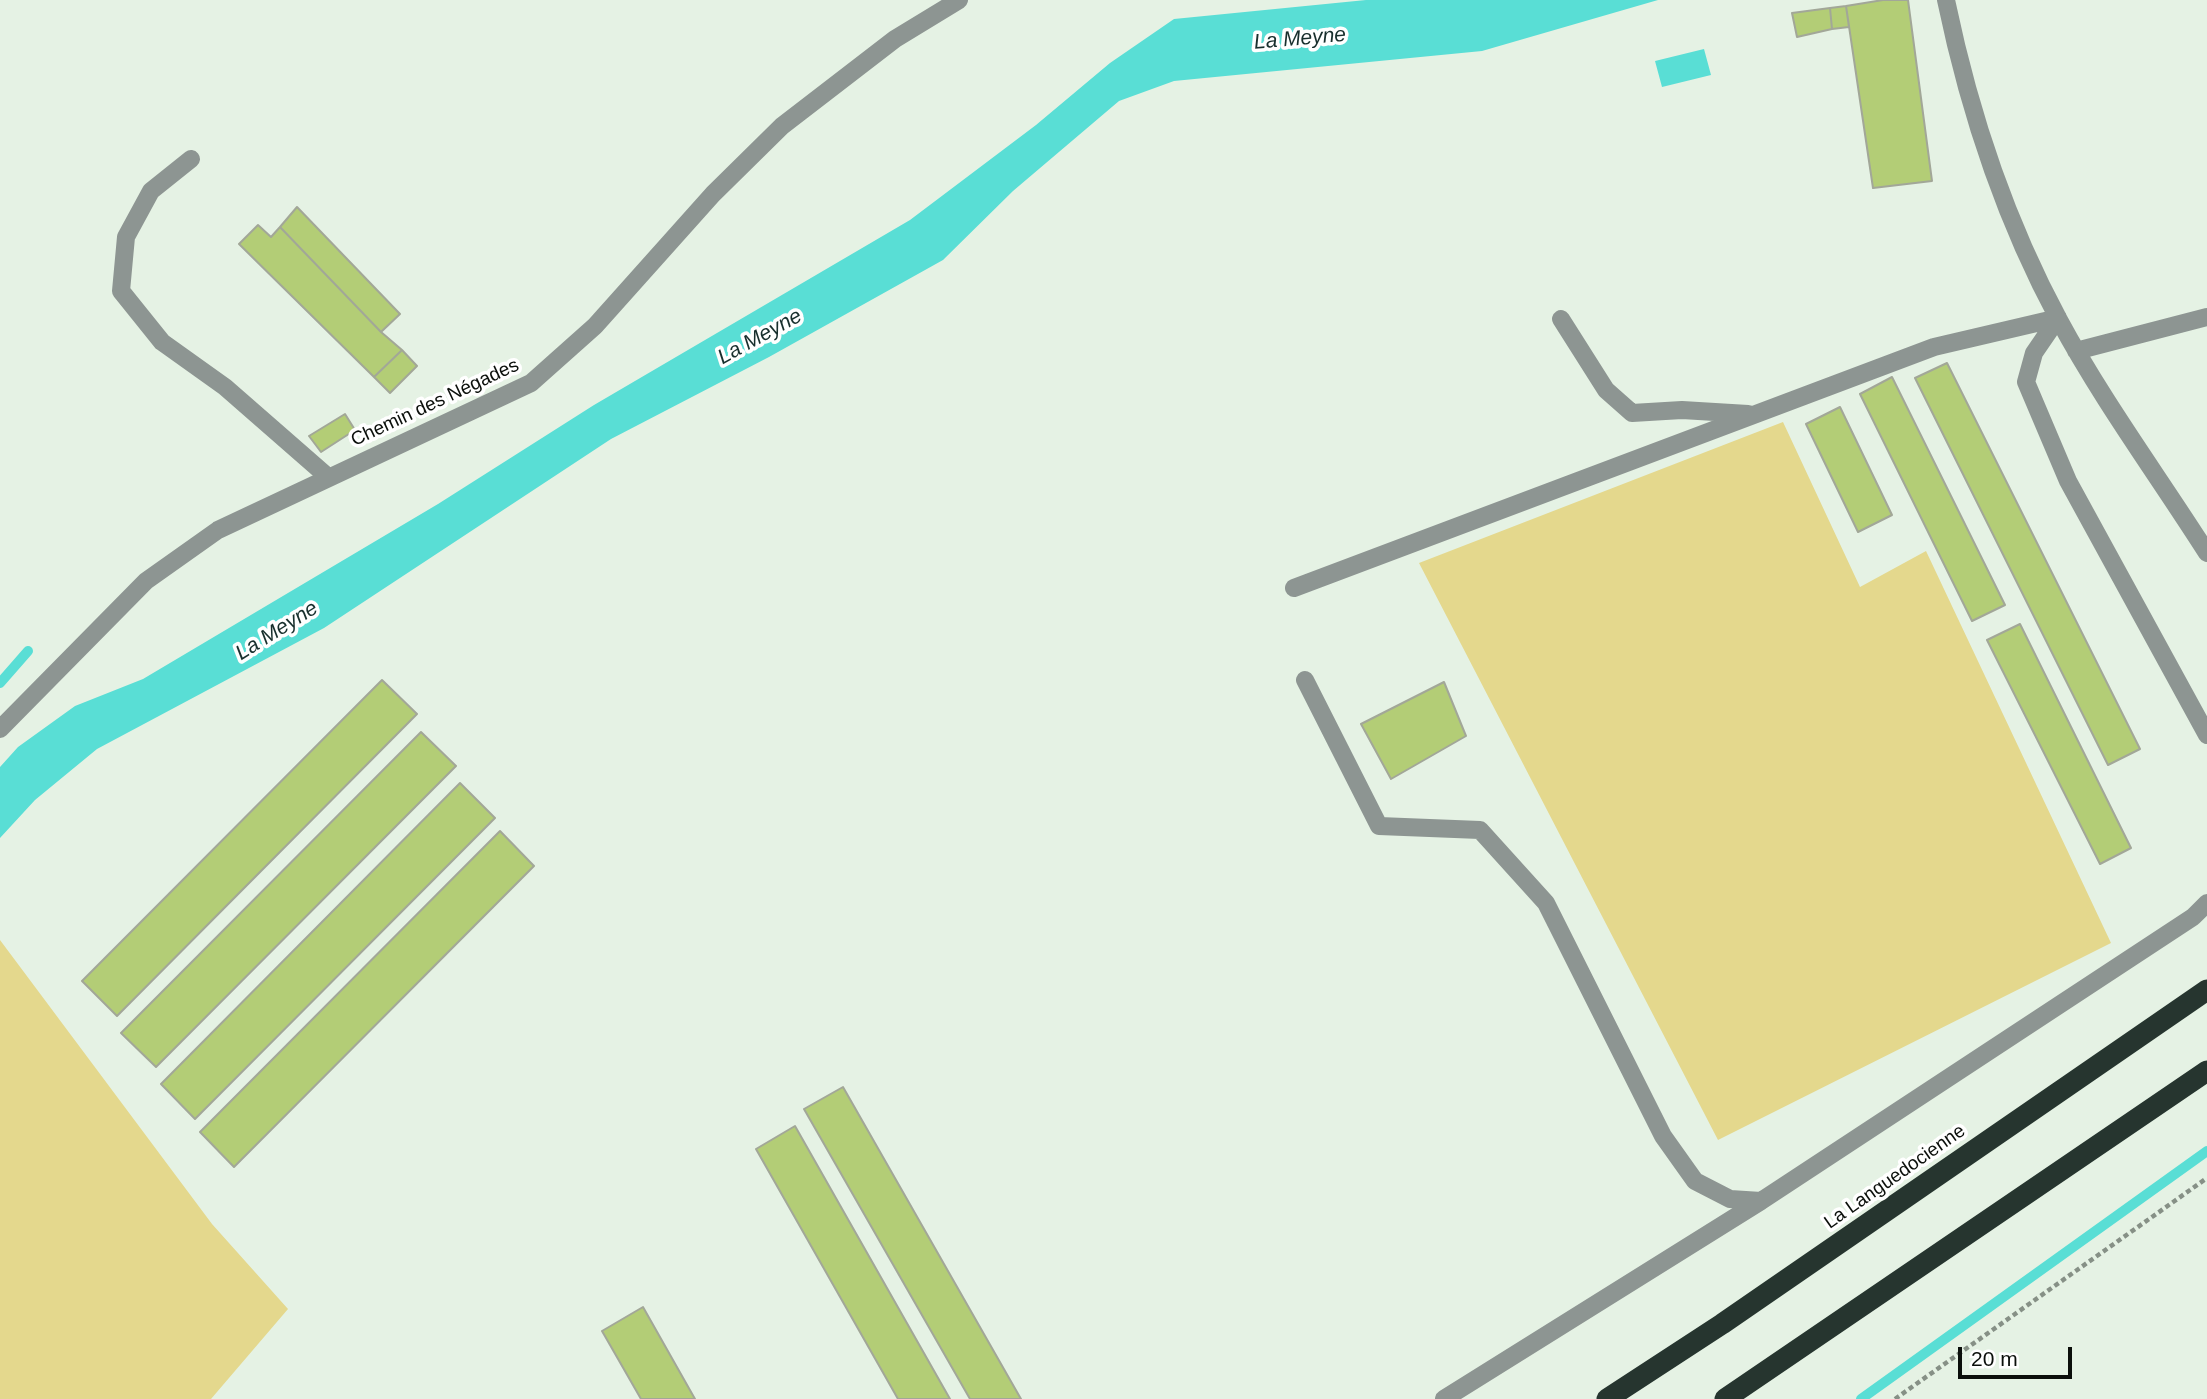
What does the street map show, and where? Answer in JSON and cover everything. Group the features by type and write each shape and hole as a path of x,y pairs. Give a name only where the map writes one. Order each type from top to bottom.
{"highway":[{"name":"La Languedocienne","path":"1607,1399 1722,1324 2207,990"},
{"path":"1725,1399 2207,1071"}],"street":[{"name":"Chemin des Négades","path":"0,729 146,581 218,530 531,383 595,327 713,194 782,126 895,39 959,0"},
{"path":"1946,0 1962,77 1986,150 2013,221 2058,318 2076,351 2207,553"},
{"path":"191,159 150,191 126,237 121,291 162,342 225,387 328,477"},
{"path":"2076,351 2207,317"},
{"path":"1294,588 1934,347 2058,318"},
{"path":"2058,318 2034,353 2026,382 2068,481 2207,735"},
{"path":"1562,319 1606,390 1632,413 1682,410 1755,414"},
{"path":"1306,680 1380,826 1479,830 1546,903 1663,1136 1695,1181 1730,1199 1761,1201"},
{"path":"1444,1399 1761,1201 2193,917 2207,903"}],"path":[{"path":"1895,1399 2207,1178"}],"shaded area":[{"path":"1783,422 1860,587 1926,551 2111,943 1718,1140 1419,563"},
{"path":"0,940 212,1224 288,1309 211,1399 0,1399"}],"water":[{"name":"La Meyne","path":"1366,0 1658,0 1482,51 1174,81 1119,101 1013,191 943,260 769,357 611,439 324,628 97,749 35,800 0,838 0,767 18,747 75,706 143,679 438,504 594,405 910,220 1036,125 1110,63 1174,19"},
{"path":"1704,49 1711,75 1662,87 1655,61"}],"building":[{"path":"1883,0 1908,0 1932,181 1873,188 1846,6"},
{"path":"1846,6 1849,27 1832,29 1830,8"},
{"path":"1830,8 1832,29 1797,37 1792,13"},
{"path":"297,207 400,314 381,332 280,227"},
{"path":"258,225 271,237 280,227 381,332 402,350 374,377 239,244"},
{"path":"402,350 417,366 390,393 374,377"},
{"path":"1947,363 2140,749 2108,765 1915,378"},
{"path":"1892,377 2005,605 1972,621 1860,394"},
{"path":"1840,407 1892,515 1858,532 1806,424"},
{"path":"345,414 355,430 321,452 309,436"},
{"path":"2020,624 2131,848 2100,864 1987,640"},
{"path":"382,680 417,714 117,1016 82,981"},
{"path":"1444,682 1466,736 1391,779 1361,724"},
{"path":"421,732 456,766 156,1067 121,1033"},
{"path":"460,783 495,818 195,1119 161,1084"},
{"path":"500,831 534,866 234,1167 200,1132"},
{"path":"843,1087 1021,1399 970,1399 804,1109"},
{"path":"795,1126 950,1399 898,1399 756,1149"},
{"path":"643,1307 695,1399 641,1399 602,1331"}],"waterway":[{"path":"0,683 28,651"},
{"path":"1861,1399 2207,1151"}]}
